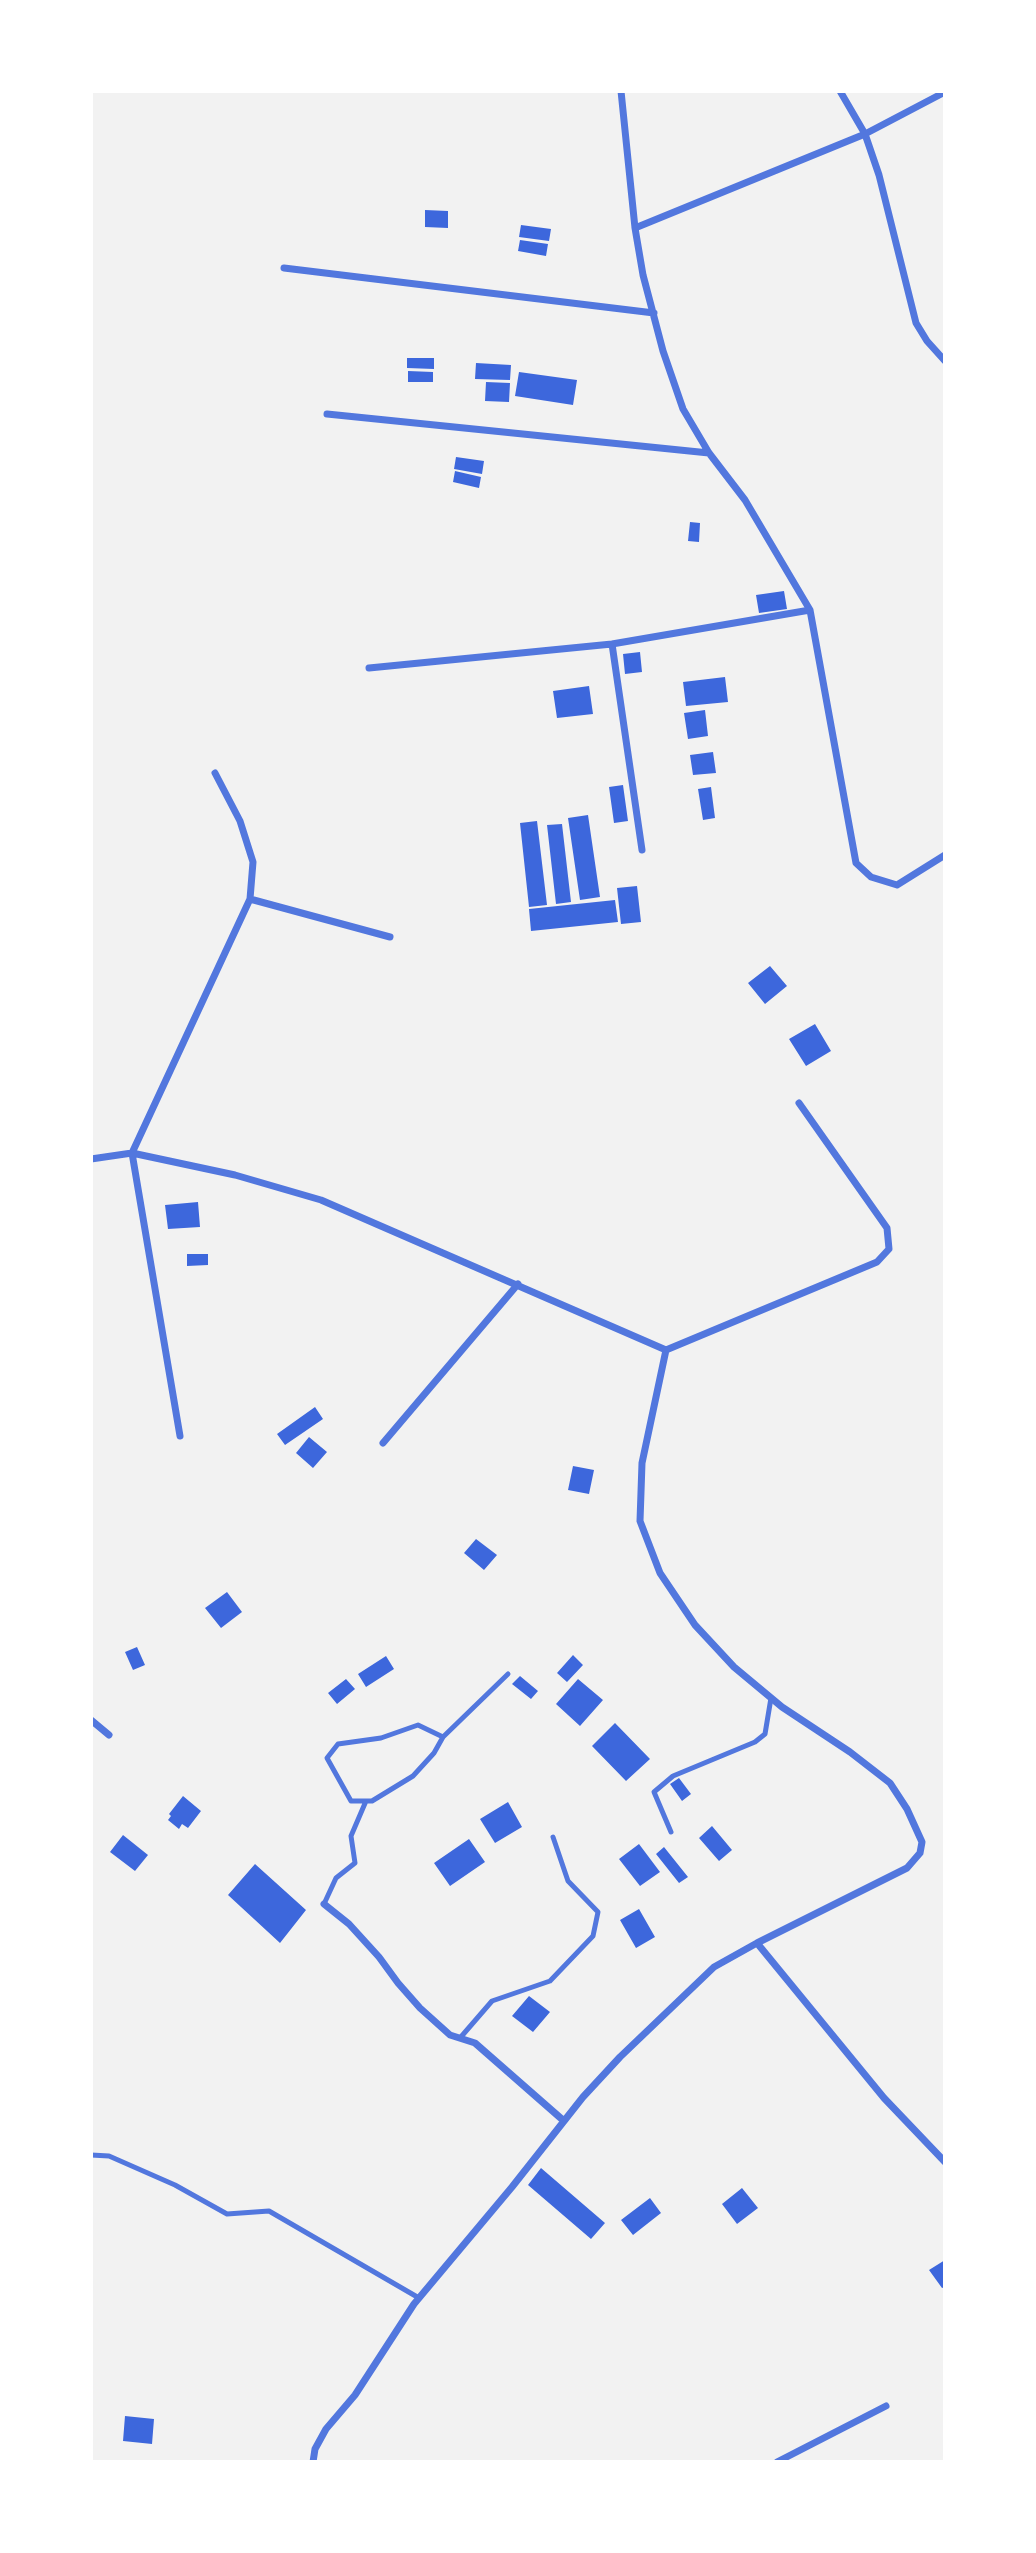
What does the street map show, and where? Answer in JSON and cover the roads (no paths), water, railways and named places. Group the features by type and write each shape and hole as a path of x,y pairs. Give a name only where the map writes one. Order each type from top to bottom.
{"street":[{"path":"621,91 635,229 663,351 684,409 709,453 745,500 810,610 856,863 871,877 897,884 945,855"},
{"path":"840,91 865,134 879,174 916,323 927,341 945,361"},
{"path":"635,229 865,134 945,92"},
{"path":"284,268 654,313"},
{"path":"327,414 709,453"},
{"path":"369,668 612,644 810,610"},
{"path":"612,644 642,850"},
{"path":"180,1436 132,1153 250,899 253,862 240,821 215,774"},
{"path":"250,899 390,937"},
{"path":"91,1159 132,1153 235,1175 321,1200 666,1350 877,1262 889,1249 887,1228 799,1102"},
{"path":"383,1443 518,1284"},
{"path":"313,2462 315,2449 326,2429 355,2395 419,2298 620,2057 714,1968 757,1943 907,1868 920,1853 922,1842 907,1809 890,1783 771,1698 734,1667 695,1625 660,1573 640,1521 642,1463 666,1350"},
{"path":"91,1720 109,1735"},
{"path":"324,1904 349,1924 420,2008 450,2035 475,2043 564,2121"},
{"path":"757,1943 884,2098 945,2162"},
{"path":"777,2462 886,2406"}],"lane":[{"path":"443,1737 418,1725 381,1738 338,1745 327,1758 351,1801 372,1801 413,1776 434,1753 443,1737 509,1674"},
{"path":"671,1832 654,1792 673,1776 755,1742 765,1734 771,1698"},
{"path":"324,1904 336,1878 355,1863 351,1836 366,1801"},
{"path":"460,2038 492,2001 550,1981 593,1936 598,1912 568,1881 553,1837"},
{"path":"91,2155 109,2156 175,2185 227,2214 269,2211 419,2298"}]}
